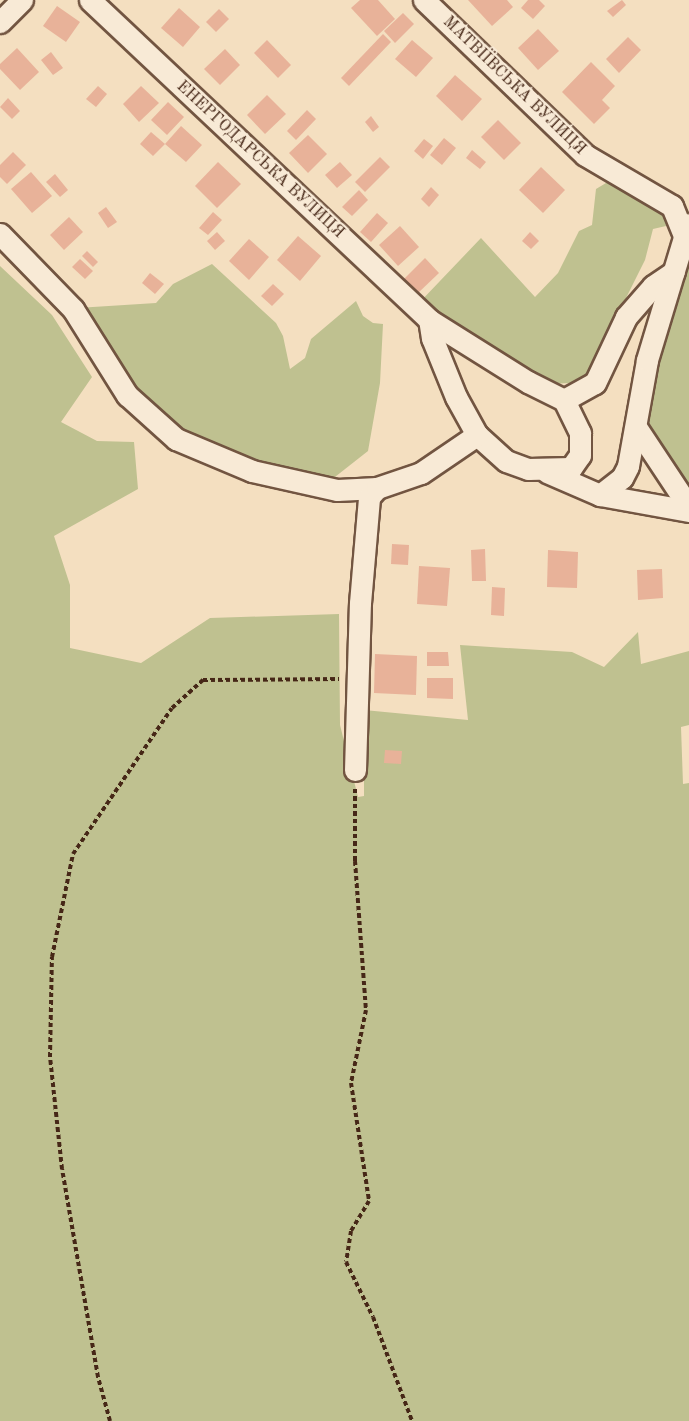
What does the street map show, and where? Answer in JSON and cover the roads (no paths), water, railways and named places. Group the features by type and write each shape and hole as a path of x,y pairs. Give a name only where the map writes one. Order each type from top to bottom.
{"street":[{"path":"0,22 22,0"},
{"name":"ЕНЕРГОДАРСЬКА ВУЛИЦЯ","path":"90,0 429,320 528,382 564,399"},
{"name":"МАТВІЇВСЬКА ВУЛИЦЯ","path":"424,0 585,155 672,206 687,228"},
{"path":"600,495 622,478 636,427 647,360 687,228"},
{"path":"0,234 73,309 126,395 176,439 252,471 337,490 377,488 421,473 477,435"},
{"path":"544,471 570,468 580,455 580,433 564,399 595,383 626,317 653,286 674,272"},
{"path":"429,320 432,338 448,377 477,435 506,461 544,471 600,495 689,509"},
{"path":"636,427 689,509"},
{"path":"355,770 365,518 369,497 377,488"}]}
